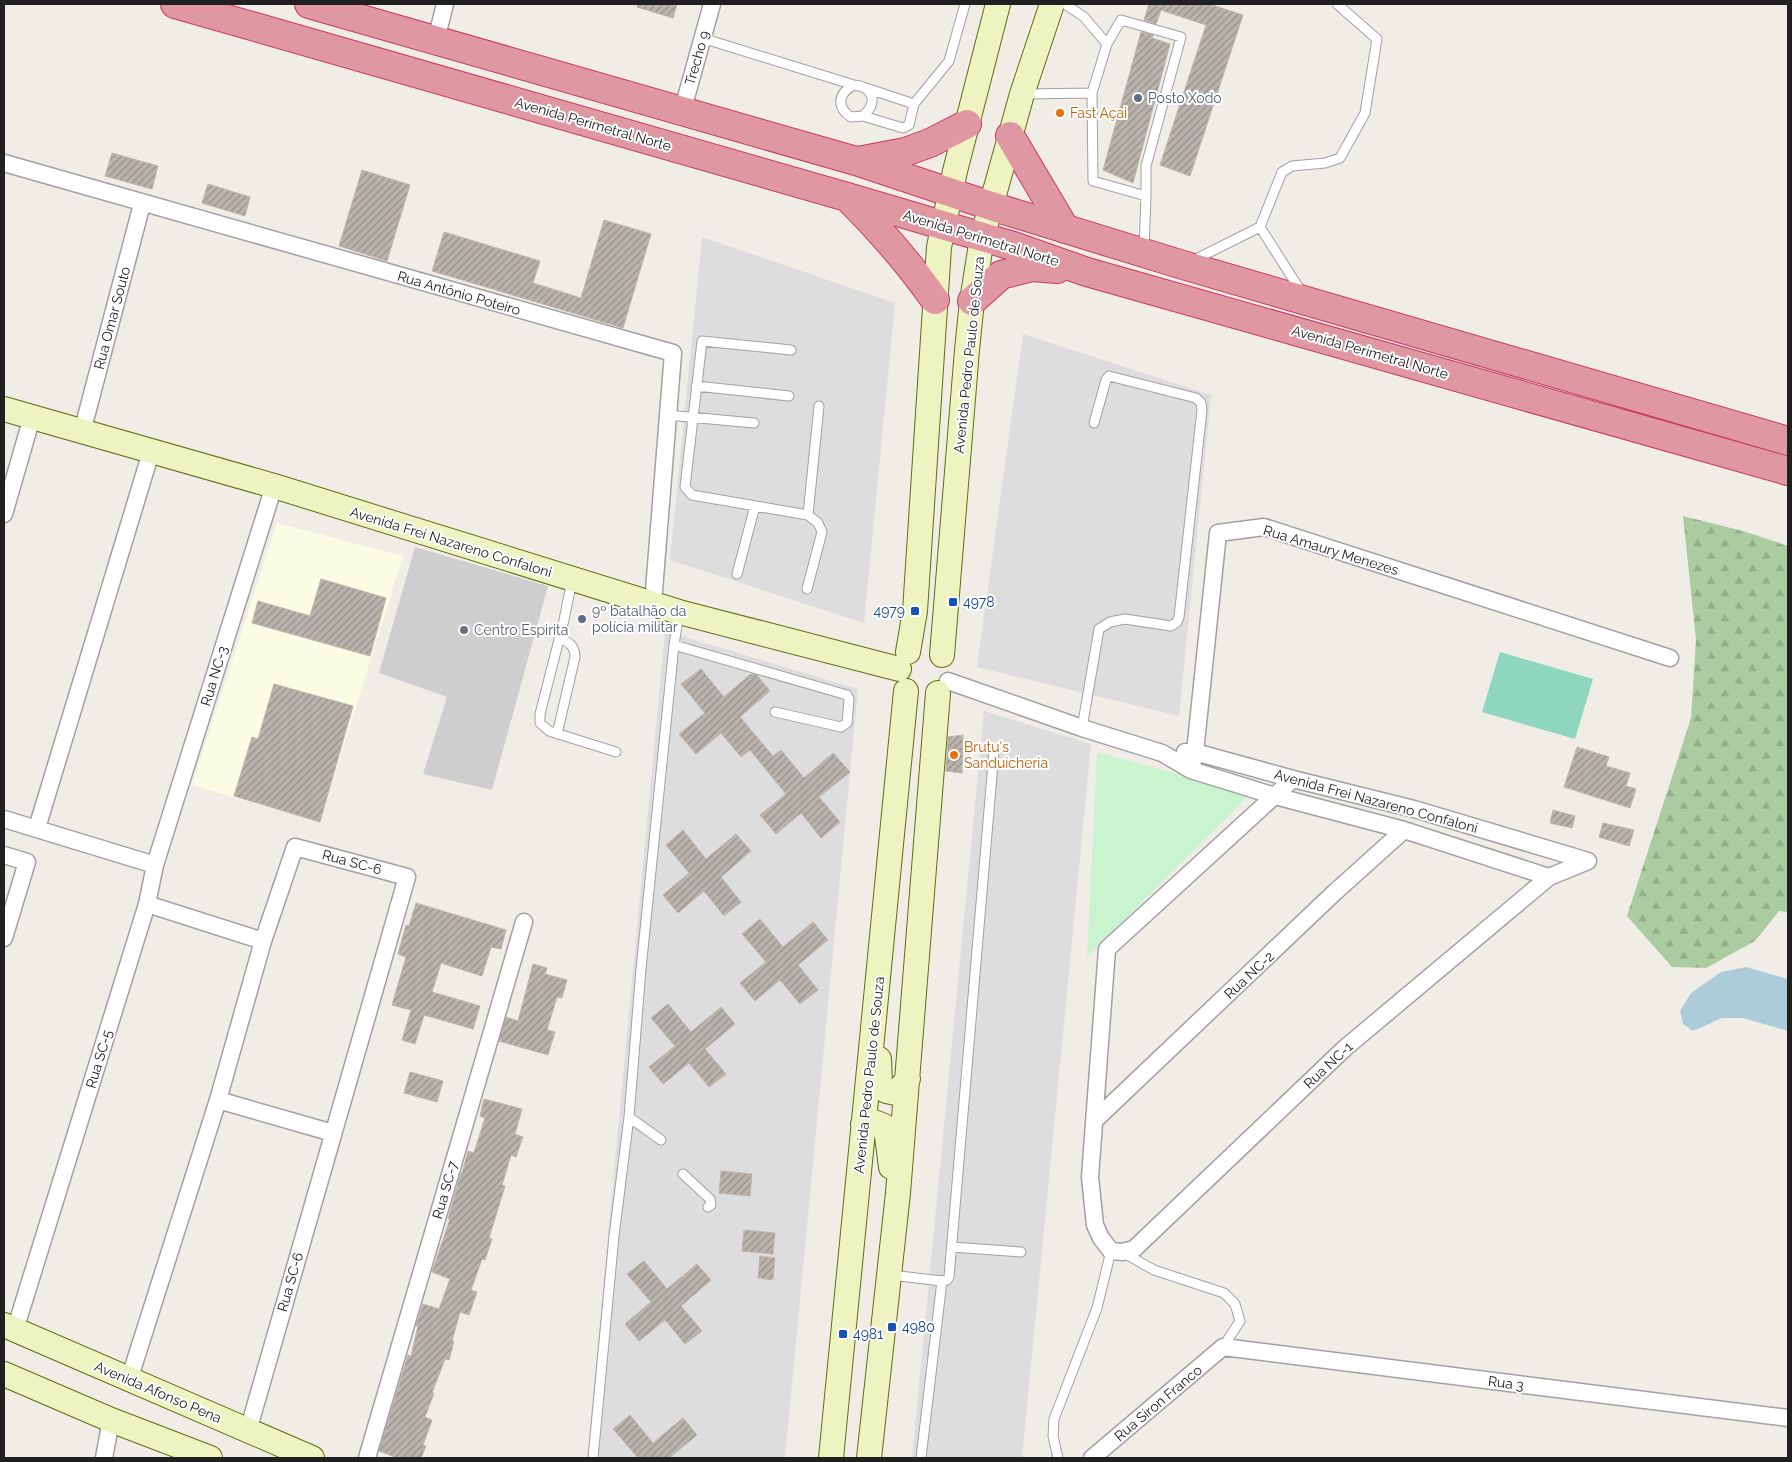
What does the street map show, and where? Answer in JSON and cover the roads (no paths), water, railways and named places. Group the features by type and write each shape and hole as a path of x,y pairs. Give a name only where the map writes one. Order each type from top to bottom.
{"highway":[{"name":"Avenida Perimetral Norte","path":"175,4 1013,246 1087,272 1788,471"},
{"path":"309,4 856,161 990,206 1183,265 1788,441"},
{"path":"856,161 905,152 930,143 967,124"},
{"path":"1010,136 1065,229"},
{"path":"846,197 886,236 935,300"},
{"path":"972,301 1001,276 1015,270 1032,267 1087,272"}],"main road":[{"name":"Avenida Pedro Paulo de Souza","path":"831,1458 863,1124 873,1044 904,671 915,611 939,248 950,193 998,4"},
{"name":"Avenida Pedro Paulo de Souza","path":"942,656 972,301 982,238 1022,94 1052,4"},
{"name":"Avenida Frei Nazareno Confaloni","path":"4,409 274,486 679,612 904,671"},
{"path":"869,1458 898,1193 943,687 948,666 942,656 920,650 904,671 926,697 943,687"},
{"path":"873,1044 879,1054 880,1084 886,1091 896,1092 908,1079"},
{"path":"863,1124 874,1122 884,1126 898,1193"},
{"name":"Avenida Afonso Pena","path":"10,1328 248,1431 298,1455"},
{"path":"4,1374 111,1420 210,1458"}],"street":[{"path":"436,40 445,4"},
{"name":"Trecho 9","path":"682,112 712,4"},
{"name":"Rua Antônio Poteiro","path":"4,163 142,204 673,353 653,603"},
{"name":"Rua Omar Souto","path":"82,432 142,204"},
{"path":"4,514 32,417"},
{"path":"37,828 151,452"},
{"name":"Rua NC-3","path":"147,904 155,865 274,486"},
{"name":"Rua Amaury Menezes","path":"1191,770 1195,752 1218,534 1264,527 1670,658"},
{"name":"Avenida Frei Nazareno Confaloni","path":"943,687 1162,753 1191,770 1275,796 1404,830 1549,877"},
{"name":"Avenida Frei Nazareno Confaloni","path":"1162,753 1195,752 1292,779 1414,809 1588,861"},
{"path":"1116,1252 1100,1238 1096,1226 1090,1177 1107,949 1292,779"},
{"path":"4,819 155,865"},
{"name":"Rua NC-2","path":"1094,1121 1334,893 1404,830"},
{"name":"Rua SC-6","path":"129,1380 218,1100 264,942 295,847 407,877 248,1431"},
{"path":"4,855 27,862 4,938"},
{"name":"Rua NC-1","path":"1116,1252 1134,1249 1345,1048 1549,877 1588,861"},
{"path":"147,904 264,942"},
{"name":"Rua SC-5","path":"10,1328 147,904"},
{"name":"Rua SC-7","path":"367,1458 524,922"},
{"path":"218,1100 333,1133"},
{"name":"Rua 3","path":"1223,1347 1788,1418"},
{"name":"Rua Siron Franco","path":"1092,1458 1223,1347"},
{"path":"104,1458 111,1420"}],"lane":[{"path":"854,85 843,92 840,100 842,108 851,116 863,116 903,128 909,125 914,104 949,61 965,4"},
{"path":"1066,4 1084,17 1106,44"},
{"path":"1183,265 1260,227 1282,172 1292,166 1325,163 1340,158 1365,114 1376,39 1337,4"},
{"path":"1144,253 1146,196 1146,166 1181,37 1121,20 1106,44 1092,93 1093,181 1146,196"},
{"path":"702,38 914,104"},
{"path":"863,116 869,111 872,103 871,95 866,88"},
{"path":"1022,94 1092,93"},
{"path":"1260,227 1308,302"},
{"path":"791,350 702,341 685,487 692,495 808,516 818,523 822,532 807,589"},
{"path":"1082,728 1099,629 1110,622 1125,620 1171,626 1179,617 1202,410 1196,398 1109,376 1106,380 1094,423"},
{"path":"696,386 789,396"},
{"path":"808,516 819,406"},
{"path":"667,415 754,423"},
{"path":"738,574 755,506"},
{"path":"572,580 540,714 540,723 549,731 616,752"},
{"path":"593,1458 674,645 679,612"},
{"path":"557,734 575,657 572,645 559,638"},
{"path":"674,645 847,695 849,699 847,723 840,727 774,712"},
{"path":"889,1275 942,1281 947,1280 949,1277 994,752"},
{"path":"628,1117 661,1140"},
{"path":"683,1174 710,1199 711,1205 708,1207"},
{"path":"952,1247 1021,1252"},
{"path":"1058,1458 1053,1436 1054,1419 1097,1308 1116,1252 1154,1270 1224,1293 1235,1304 1240,1321 1223,1347"},
{"path":"921,1458 942,1281"}],"water":[{"path":"1746,967 1788,979 1788,1031 1743,1018 1722,1018 1693,1031 1683,1024 1680,1011 1691,993 1721,972"}],"place":[{"name":"Posto Xodo","path":"1138,98"},
{"name":"Fast Açai","path":"1060,113"},
{"name":"4978","path":"953,602"},
{"name":"4979","path":"915,611"},
{"name":"9º batalhão da polícia militar","path":"582,619"},
{"name":"Centro Espirita","path":"464,630"},
{"name":"Brutu's Sanduicheria","path":"954,755"},
{"name":"4980","path":"892,1327"},
{"name":"4981","path":"843,1334"}]}
